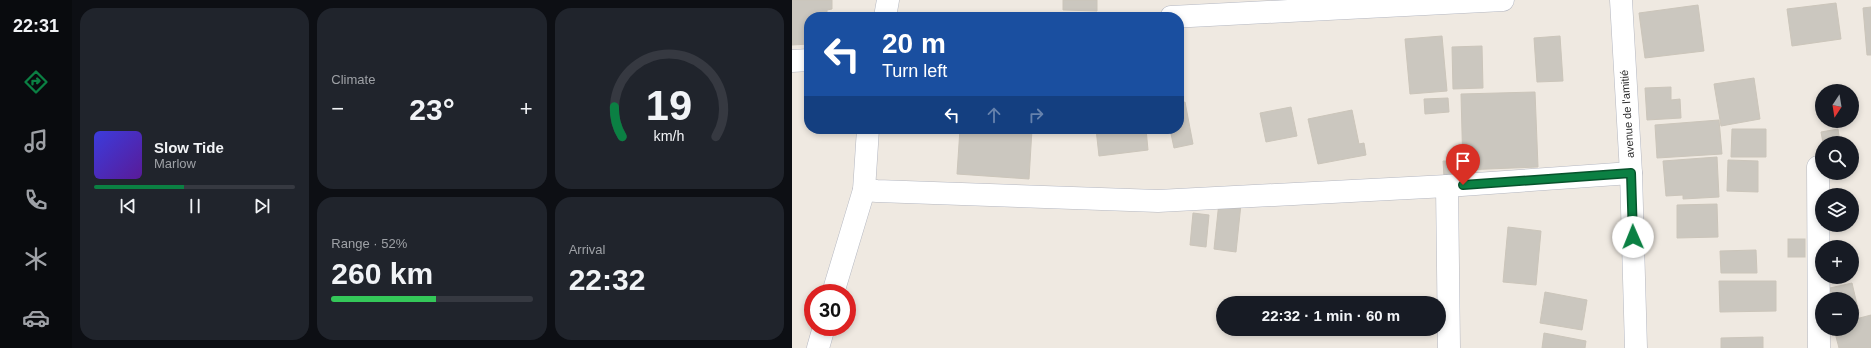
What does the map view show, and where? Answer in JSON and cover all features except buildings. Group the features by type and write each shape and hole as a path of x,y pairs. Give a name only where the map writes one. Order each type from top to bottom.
{"street":[{"path":"886,12 888,0"},
{"path":"1184,16 1503,0"},
{"name":"avenue de l'amitié","path":"1620,0 1631,173 1636,348"},
{"path":"792,61 804,60"},
{"path":"836,284 864,190 868,134"},
{"path":"864,190 1158,201 1447,186 1631,173"},
{"path":"1818,180 1819,348"},
{"path":"1447,186 1449,348"},
{"path":"818,348 821,336"}],"route":[{"path":"1463,185 1631,173 1633,237"}]}
